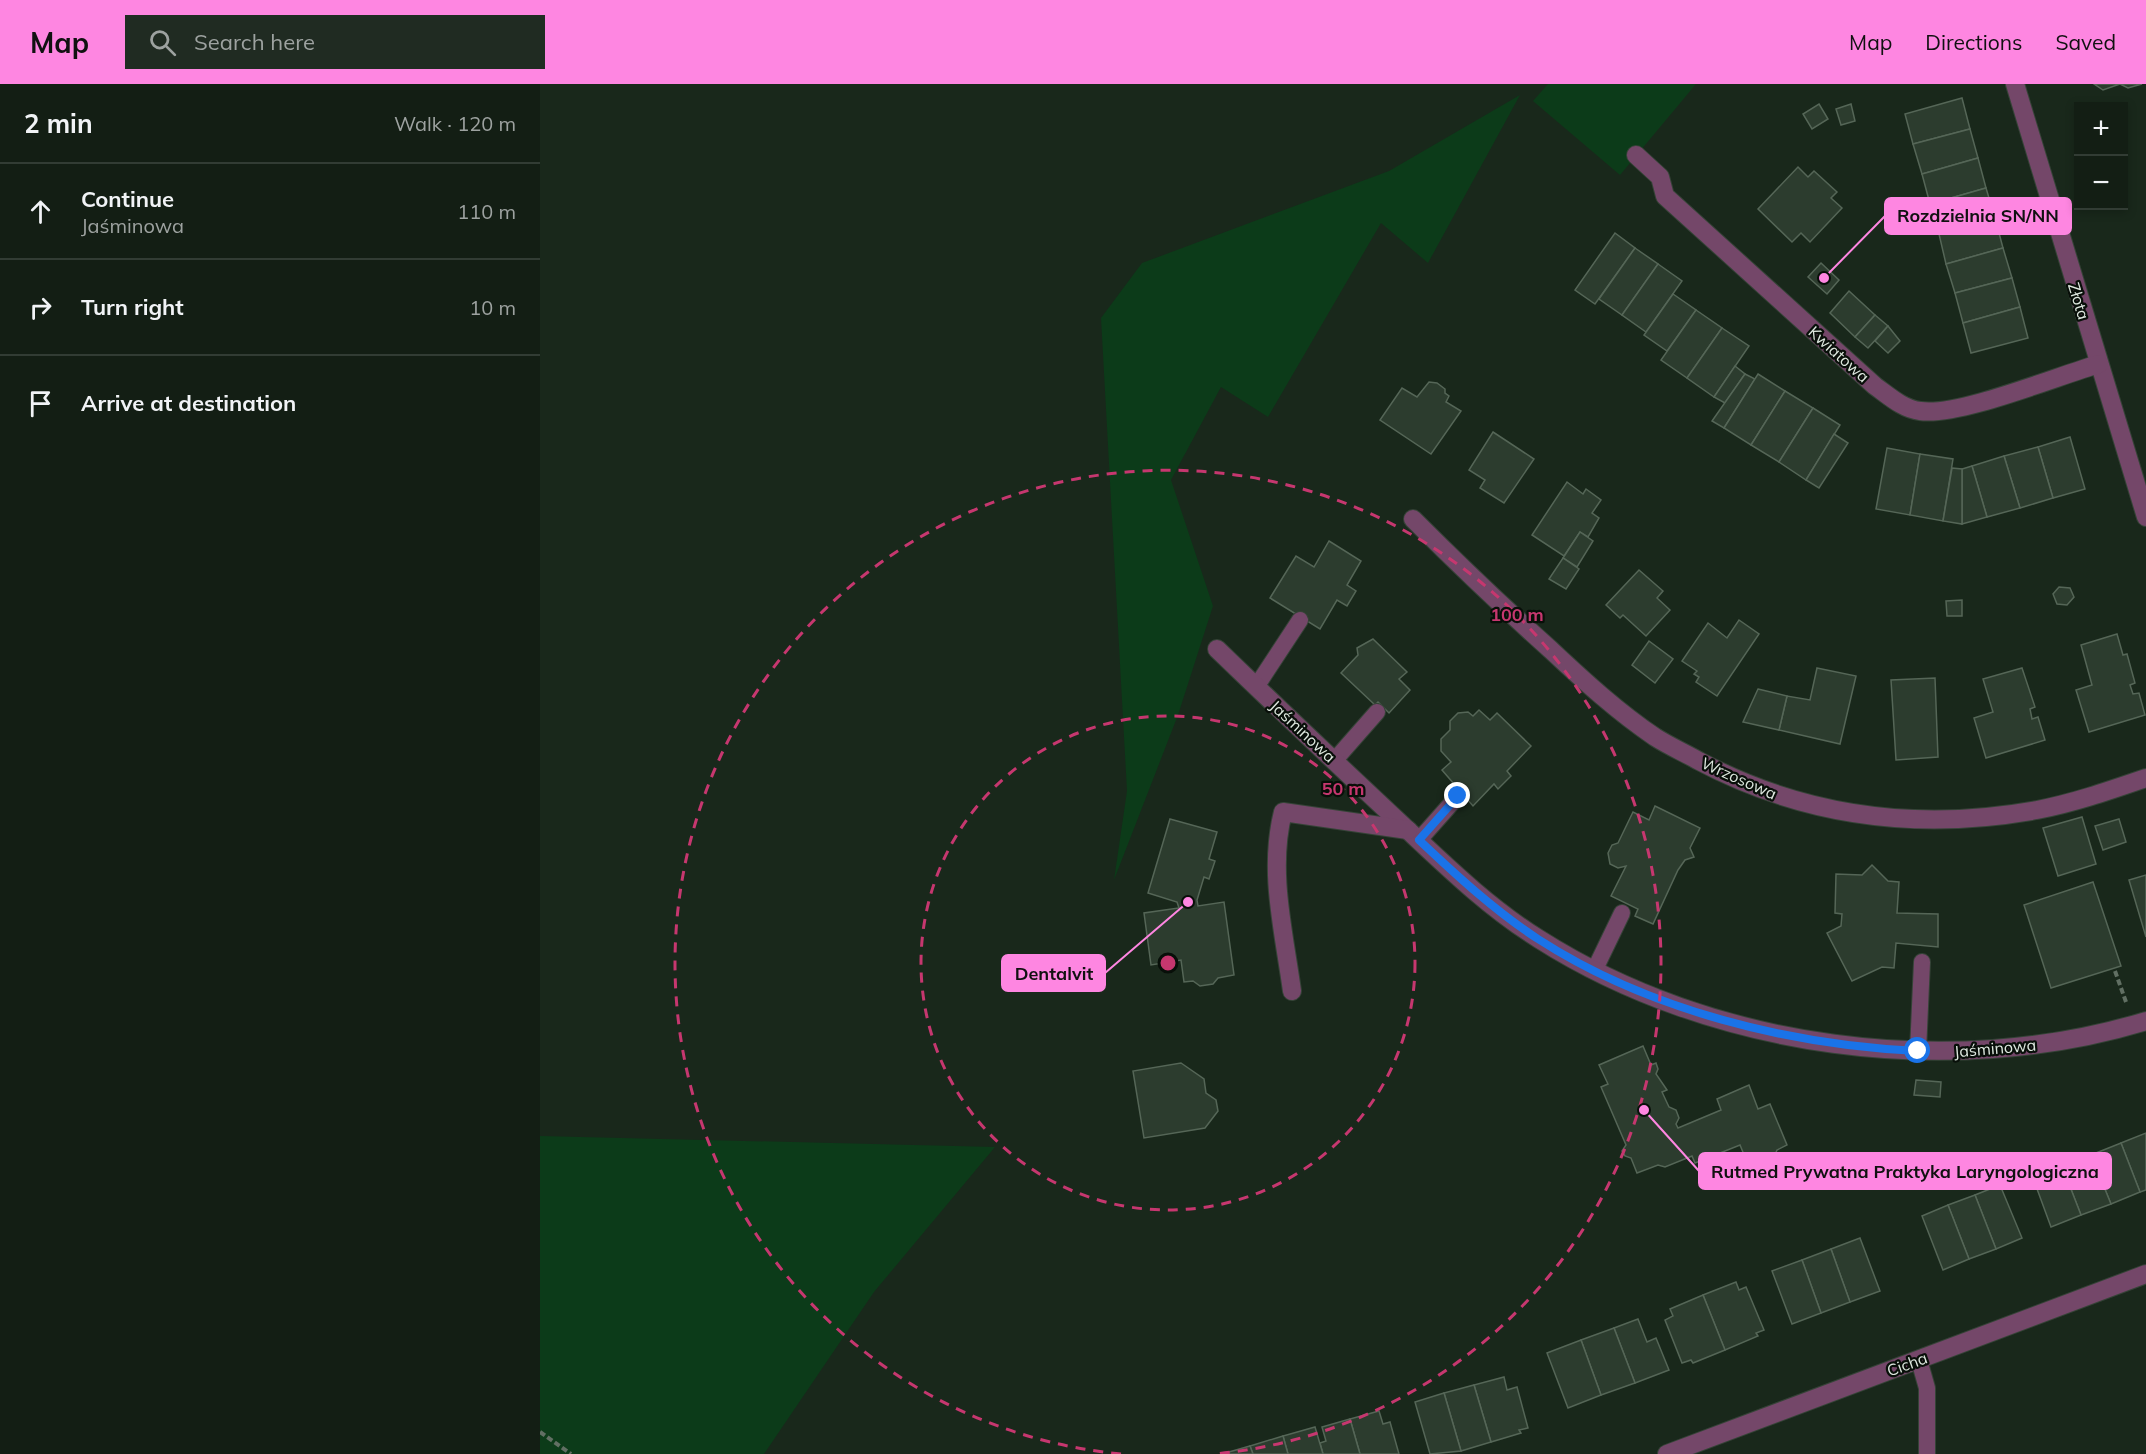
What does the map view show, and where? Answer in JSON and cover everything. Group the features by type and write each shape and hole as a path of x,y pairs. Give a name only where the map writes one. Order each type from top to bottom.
{"street":[{"name":"Złota","path":"2015,84 2146,517"},
{"name":"Kwiatowa","path":"1636,156 1660,177 1665,196 1875,386 1898,403 1919,411 1952,409 2099,364"},
{"name":"Wrzosowa","path":"1413,519 1480,586 1601,696 1656,738 1725,774 1779,796 1835,811 1901,820 1961,820 2039,810 2146,778"},
{"name":"Jaśminowa","path":"1217,649 1413,835 1495,908 1539,939 1595,969 1670,1003 1724,1020 1798,1038 1860,1048 1918,1051 2030,1046 2115,1030 2146,1021"},
{"path":"1293,991 1276,878 1276,839 1283,812 1413,835"},
{"name":"Cicha","path":"1667,1454 1696,1449 1919,1360 2146,1274"}],"lane":[{"path":"1256,687 1300,620"},
{"path":"1334,760 1377,712"},
{"path":"1413,835 1458,796"},
{"path":"1595,969 1622,913"},
{"path":"1918,1051 1922,962"},
{"path":"1919,1360 1927,1388 1927,1454"}],"path":[{"path":"540,1432 572,1454"}],"green space":[{"path":"1548,84 1696,84 1620,175 1533,101"},
{"path":"1520,95 1428,263 1381,223 1268,417 1221,387 1171,480 1213,606 1178,715 1114,880 1127,791 1101,318 1142,263 1389,171"},
{"path":"540,1136 995,1147 874,1292 764,1454 540,1454"}],"building":[{"path":"2094,84 2120,84 2103,90"},
{"path":"2120,84 2142,84 2128,88"},
{"path":"1962,98 1970,129 1913,144 1905,114"},
{"path":"1819,104 1828,119 1812,129 1803,114"},
{"path":"1851,104 1855,121 1841,125 1836,109"},
{"path":"1970,129 1978,158 1922,174 1913,144"},
{"path":"1978,158 1986,188 1930,204 1922,174"},
{"path":"1798,167 1808,177 1814,171 1837,192 1831,198 1842,208 1810,242 1801,233 1792,242 1758,209"},
{"path":"1986,188 1995,218 1939,234 1930,204"},
{"path":"1995,218 2003,248 1946,264 1939,234"},
{"path":"1615,233 1635,248 1595,304 1575,290"},
{"path":"1635,248 1658,264 1622,315 1599,299"},
{"path":"2003,248 2012,278 1955,293 1946,264"},
{"path":"1821,263 1839,280 1827,294 1808,277"},
{"path":"1658,264 1682,281 1646,332 1622,315"},
{"path":"2012,278 2020,307 1963,323 1955,293"},
{"path":"1849,291 1875,315 1855,337 1830,313"},
{"path":"1673,294 1696,310 1667,351 1644,335"},
{"path":"2020,307 2028,338 1971,353 1963,323"},
{"path":"1696,310 1722,328 1687,378 1661,360"},
{"path":"1875,315 1888,326 1868,348 1855,337"},
{"path":"1888,326 1900,341 1888,353 1875,341"},
{"path":"1722,328 1749,346 1714,397 1687,378"},
{"path":"1735,366 1745,374 1725,403 1714,397"},
{"path":"1745,374 1755,379 1724,428 1712,421"},
{"path":"1758,374 1785,391 1751,445 1724,428"},
{"path":"1429,382 1437,383 1445,389 1445,393 1449,396 1446,402 1461,411 1431,454 1380,420 1402,388 1417,397"},
{"path":"1785,391 1813,408 1779,462 1751,445"},
{"path":"1813,408 1840,425 1806,480 1779,462"},
{"path":"1493,432 1534,459 1504,503 1480,488 1485,480 1469,470"},
{"path":"1834,434 1848,443 1819,488 1806,480"},
{"path":"2070,437 2085,489 2053,498 2038,447"},
{"path":"2038,447 2053,498 2020,508 2004,456"},
{"path":"1887,448 1920,454 1910,515 1876,509"},
{"path":"1920,454 1953,459 1943,521 1910,515"},
{"path":"2004,456 2020,508 1987,517 1972,466"},
{"path":"1972,466 1987,517 1962,524 1962,469"},
{"path":"1952,468 1962,469 1962,524 1943,521"},
{"path":"1567,482 1583,494 1586,489 1601,500 1592,513 1599,518 1588,537 1580,532 1564,556 1532,535"},
{"path":"1580,532 1593,541 1577,567 1563,558"},
{"path":"1329,541 1361,561 1347,585 1356,591 1347,606 1337,600 1320,629 1270,598 1296,556 1314,567"},
{"path":"1563,558 1579,569 1566,589 1549,579"},
{"path":"1639,570 1663,591 1657,598 1670,610 1646,636 1623,615 1620,618 1606,605"},
{"path":"2059,587 2070,588 2074,597 2067,605 2057,604 2053,594"},
{"path":"1962,600 1962,616 1947,616 1946,601"},
{"path":"1739,620 1759,634 1717,696 1696,682 1699,677 1694,674 1697,671 1682,661 1708,623 1727,638"},
{"path":"2117,634 2123,655 2127,654 2135,683 2130,685 2133,694 2139,693 2145,715 2089,732 2076,690 2092,685 2081,645"},
{"path":"1373,639 1407,672 1399,679 1410,690 1389,713 1378,702 1375,705 1341,673 1358,655 1357,648"},
{"path":"1649,641 1673,659 1655,683 1632,665"},
{"path":"1817,668 1856,676 1840,744 1779,730 1787,696 1810,700"},
{"path":"2022,668 2035,707 2030,709 2032,719 2038,717 2045,740 1986,758 1974,718 1993,712 1983,679"},
{"path":"1935,678 1938,757 1896,760 1891,680"},
{"path":"1758,689 1787,696 1779,730 1743,722"},
{"path":"1479,710 1490,720 1497,713 1531,746 1507,771 1511,776 1498,789 1494,784 1473,806 1442,770 1451,762 1441,751 1441,739 1450,730 1450,721 1458,713 1468,712 1473,716"},
{"path":"1655,806 1700,828 1690,848 1694,857 1685,860 1678,870 1653,924 1635,916 1638,909 1611,896 1626,866 1618,868 1610,864 1608,853 1612,845 1618,843 1633,812 1649,820"},
{"path":"2082,817 2096,864 2058,876 2043,828"},
{"path":"1170,819 1217,832 1209,859 1215,861 1209,879 1204,877 1197,900 1198,906 1224,902 1234,975 1218,978 1213,984 1200,986 1193,981 1184,982 1181,960 1151,965 1144,913 1179,908 1177,902 1148,893"},
{"path":"2119,819 2126,842 2103,850 2095,826"},
{"path":"1872,865 1888,881 1899,882 1897,913 1938,914 1938,947 1896,943 1894,968 1882,967 1852,981 1827,933 1841,926 1842,914 1835,913 1836,874 1862,875"},
{"path":"2146,875 2146,937 2129,880"},
{"path":"2093,882 2121,966 2051,988 2024,905"},
{"path":"1643,1046 1651,1065 1656,1063 1658,1069 1656,1074 1667,1090 1662,1092 1669,1107 1676,1110 1679,1118 1676,1124 1678,1128 1721,1110 1717,1099 1749,1085 1758,1109 1770,1104 1787,1145 1777,1150 1774,1157 1763,1162 1757,1158 1747,1162 1740,1145 1695,1163 1692,1156 1665,1167 1658,1165 1637,1173 1631,1158 1625,1156 1622,1151 1626,1145 1601,1087 1608,1084 1599,1065"},
{"path":"1181,1063 1204,1079 1206,1093 1216,1100 1218,1111 1205,1128 1144,1138 1133,1071"},
{"path":"1916,1080 1941,1082 1940,1097 1914,1095"},
{"path":"2146,1133 2146,1190 2140,1192 2121,1143"},
{"path":"2121,1143 2140,1192 2111,1204 2091,1155"},
{"path":"2091,1155 2111,1204 2081,1215 2062,1166"},
{"path":"2062,1166 2081,1215 2051,1227 2033,1178"},
{"path":"2000,1185 2022,1238 1996,1249 1975,1195"},
{"path":"1975,1195 1996,1249 1969,1259 1948,1205"},
{"path":"1948,1205 1969,1259 1943,1270 1922,1216"},
{"path":"1860,1238 1880,1291 1850,1302 1831,1249"},
{"path":"1831,1249 1850,1302 1821,1313 1802,1260"},
{"path":"1802,1260 1821,1313 1792,1324 1772,1271"},
{"path":"1736,1282 1739,1290 1746,1287 1764,1330 1756,1333 1758,1336 1725,1350 1703,1295"},
{"path":"1703,1295 1725,1350 1693,1363 1691,1360 1682,1363 1665,1320 1673,1316 1670,1309"},
{"path":"1638,1319 1647,1342 1656,1338 1669,1370 1635,1383 1614,1328"},
{"path":"1614,1328 1635,1383 1601,1395 1581,1340"},
{"path":"1581,1340 1601,1395 1568,1408 1547,1353"},
{"path":"1504,1377 1507,1390 1517,1387 1528,1428 1519,1430 1521,1433 1491,1442 1474,1385"},
{"path":"1474,1385 1491,1442 1461,1451 1444,1393"},
{"path":"1444,1393 1461,1451 1430,1454 1415,1402"},
{"path":"1379,1411 1383,1424 1390,1422 1399,1454 1360,1454 1350,1419"},
{"path":"1350,1419 1360,1454 1323,1454 1320,1443 1326,1441 1322,1427"},
{"path":"1315,1427 1323,1454 1288,1454 1283,1436"},
{"path":"1283,1436 1288,1454 1253,1454 1250,1446"},
{"path":"1250,1446 1253,1454 1222,1454"}],"place":[{"name":"Rozdzielnia SN/NN","path":"1824,278"},
{"name":"Dentalvit","path":"1188,902"},
{"name":"Rutmed Prywatna Praktyka Laryngologiczna","path":"1644,1110"}],"route":[{"path":"1458,796 1419,840 1495,908 1539,939 1595,969 1670,1003 1724,1020 1798,1038 1860,1048 1918,1051"}]}
